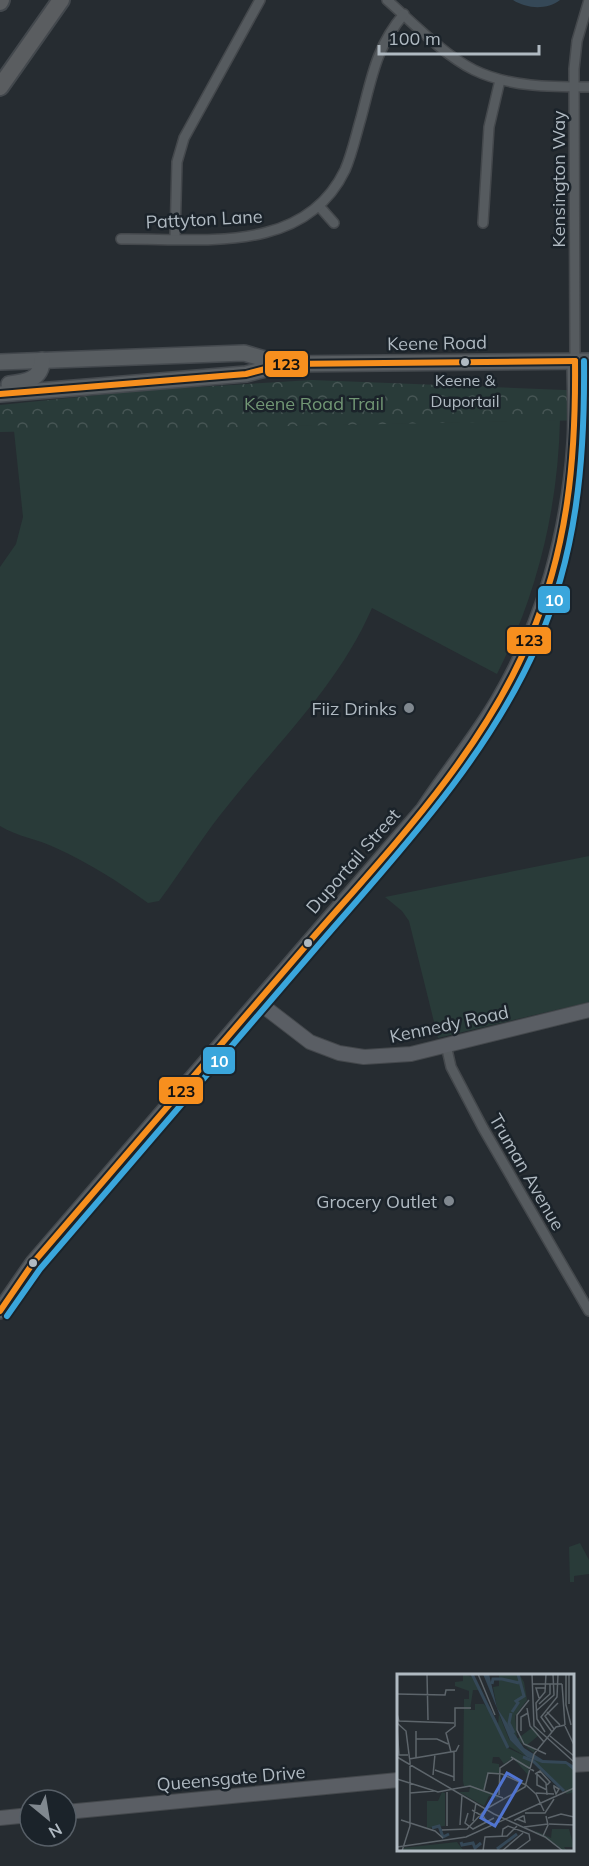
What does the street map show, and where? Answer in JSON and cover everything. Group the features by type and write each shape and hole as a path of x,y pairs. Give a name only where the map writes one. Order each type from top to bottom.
{"highway":[{"path":"0,87 61,0"}],"main road":[{"name":"Keene Road","path":"0,362 244,353 285,364"},
{"path":"0,385 29,381 39,374 42,360"},
{"name":"Keene Road","path":"0,394 246,374 285,364 582,361"},
{"name":"Duportail Street","path":"0,1311 33,1263 424,809 482,729 517,666 544,600 565,520 582,361"}],"street":[{"path":"175,238 177,162 183,138 260,0"},
{"path":"387,0 453,56 474,70 500,80 589,87"},
{"name":"Kensington Way","path":"582,361 574,87 577,41 589,0"},
{"name":"Pattyton Lane","path":"121,239 258,236 299,221 319,206 344,172 379,52 389,31 404,14"},
{"path":"483,223 489,127 500,80"},
{"path":"319,206 334,223"},
{"name":"Kennedy Road","path":"258,1002 300,1036 317,1045 347,1055 390,1056 446,1045 589,1010"},
{"name":"Truman Avenue","path":"446,1045 451,1066 483,1128 589,1311"},
{"path":"574,1765 589,1764"},
{"name":"Queensgate Drive","path":"78,1811 397,1780"},
{"path":"0,1818 18,1816"}],"green space":[{"name":"Keene Road Trail","path":"312,380 589,391 589,420 0,432 0,405 147,390"},
{"path":"560,420 555,486 543,551 523,614 497,674 372,608 343,662 326,687 220,815 159,901 148,903 115,880 80,860 0,826 0,567 16,544 23,517 14,431"},
{"path":"589,856 589,1002 438,1038 409,921 402,911 385,897"},
{"path":"580,1543 589,1560 589,1574 574,1576 574,1582 570,1582 569,1547"}],"water":[{"path":"513,0 560,0 537,7"}],"transit line":[{"name":"123","path":"0,394 246,374 285,364 575,361"},
{"name":"123","path":"0,1311 33,1263 403,835 461,760 487,721 510,681 530,638 553,570 561,536 571,468 575,361"},
{"name":"10","path":"7,1316 40,1269 408,842 438,805 492,728 537,645 551,611 570,541 583,434 584,361"}],"place":[{"name":"Keene & Duportail","path":"465,362"},
{"name":"Fiiz Drinks","path":"409,708"},
{"name":"Grocery Outlet","path":"449,1201"}]}
